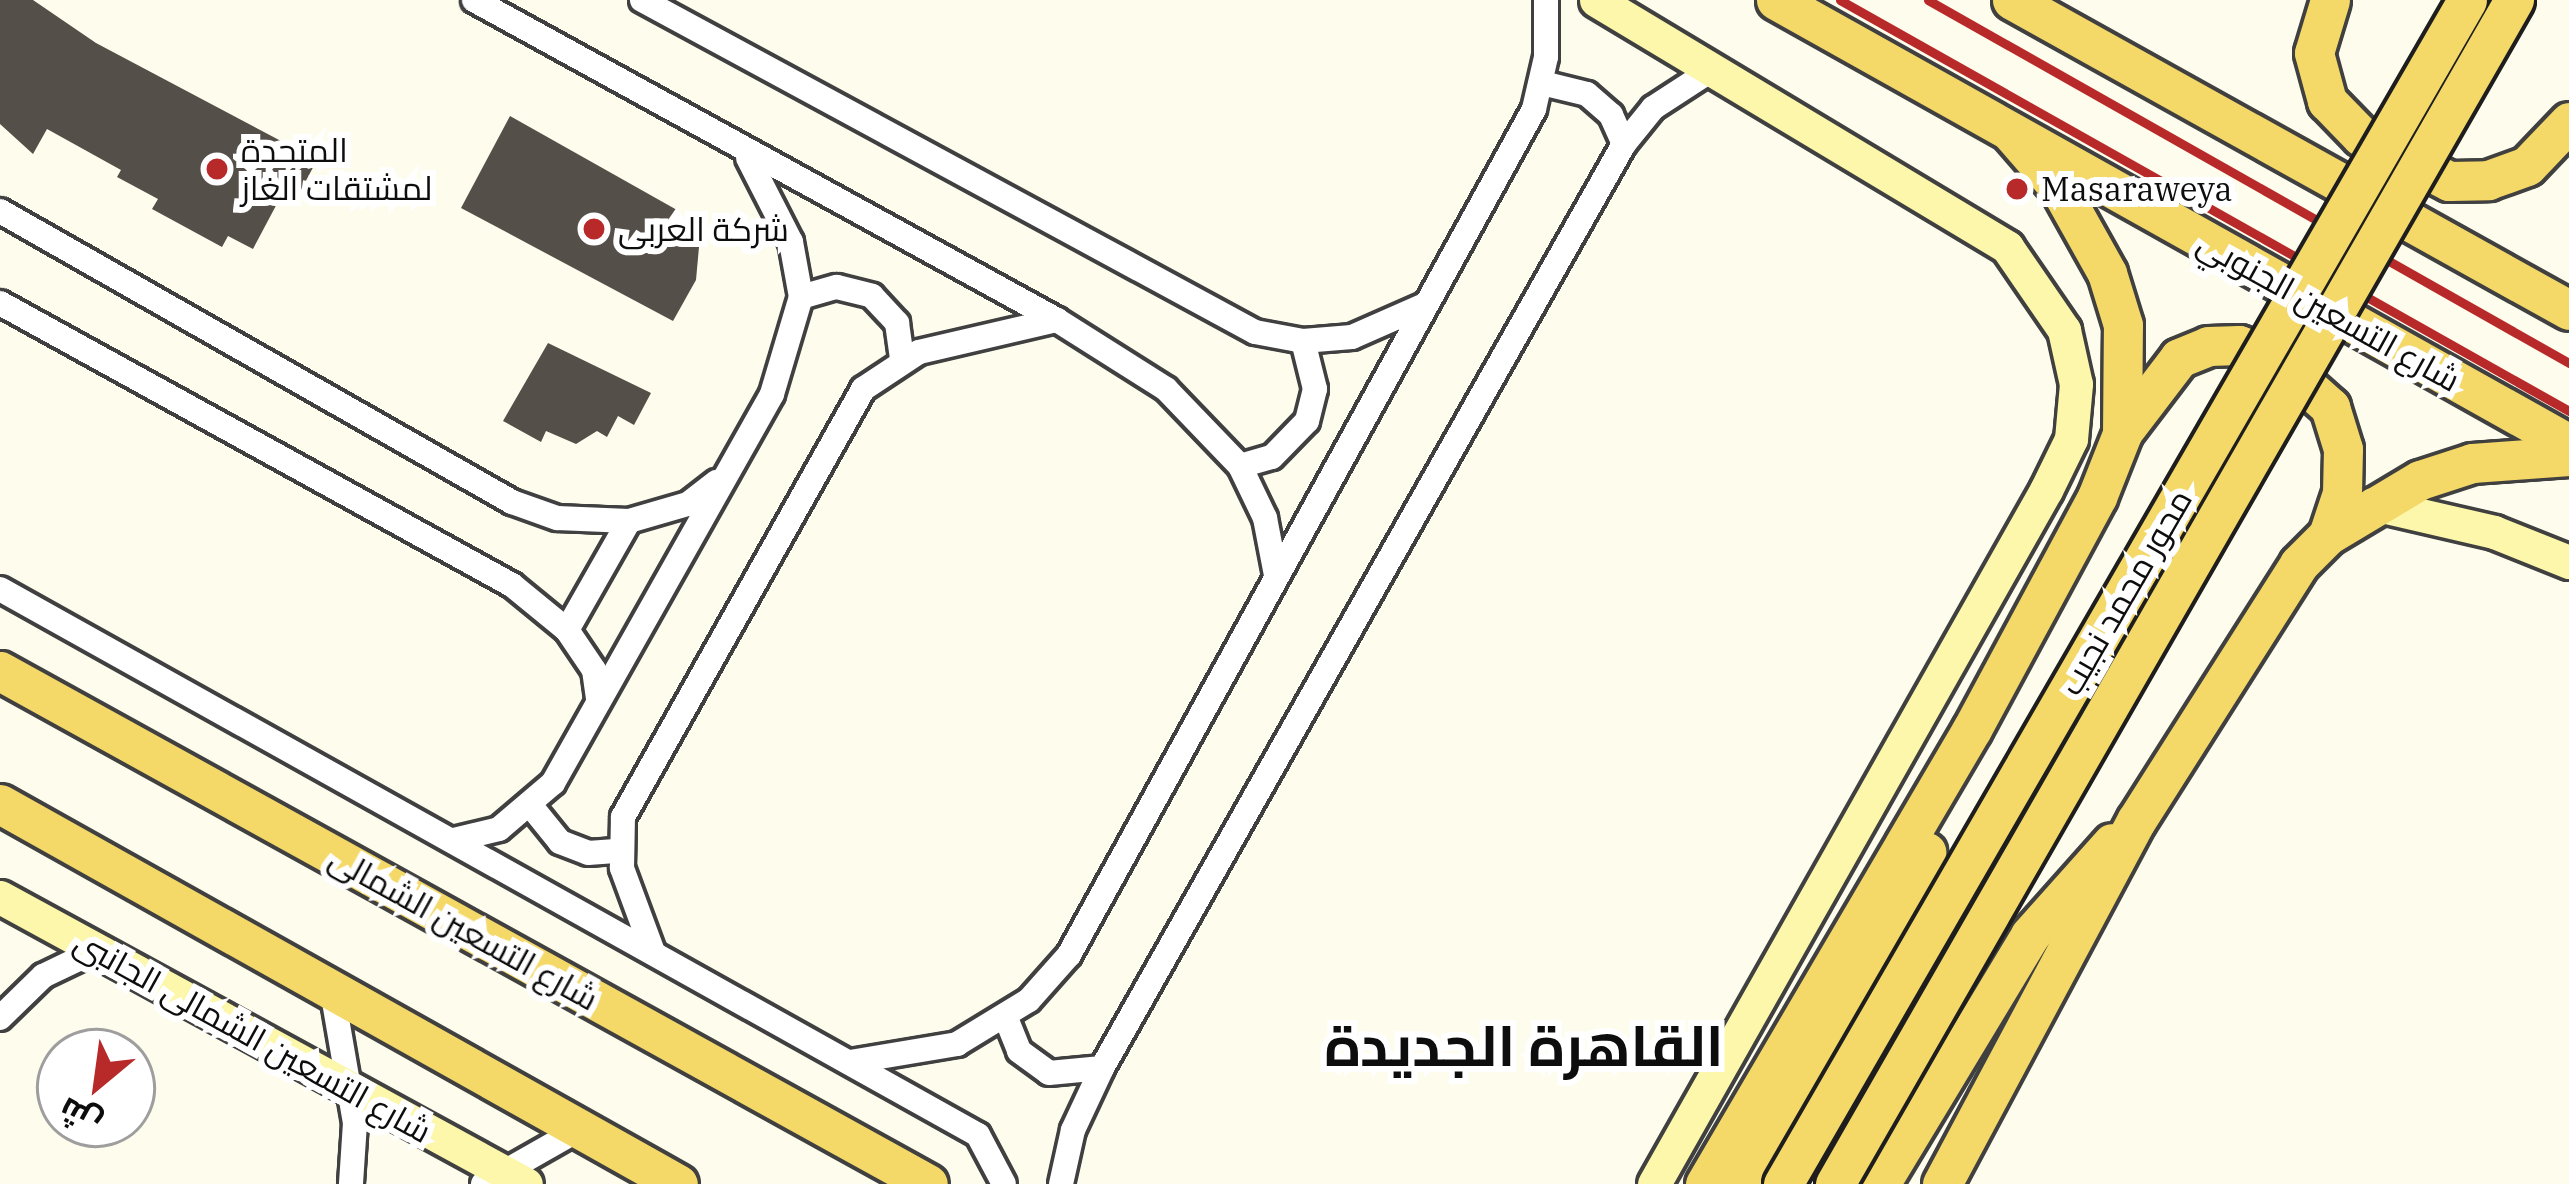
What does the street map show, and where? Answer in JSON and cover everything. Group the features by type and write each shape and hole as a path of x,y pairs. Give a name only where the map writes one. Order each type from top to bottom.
{"main road":[{"name":"شارع التسعين الجنوبي","path":"1776,0 2569,444"},
{"path":"2012,0 2569,310"},
{"path":"2330,0 2314,53 2327,101 2361,136 2449,181 2488,180 2527,166 2569,122"},
{"name":"محور محمد نجيب","path":"1783,1184 2467,0"},
{"name":"محور محمد نجيب","path":"1835,1184 2514,0"},
{"path":"2013,134 2060,190 2108,273 2125,343 2122,434"},
{"path":"1705,1184 1972,729 2097,497 2122,434 2179,358 2208,346 2239,345 2275,358 2330,407 2343,449 2342,493 2328,535"},
{"path":"1942,1184 2136,821 2275,596 2328,535 2373,504 2472,463 2569,456"},
{"name":"شارع التسعين الشمالى","path":"0,671 928,1184"},
{"path":"1746,1184 1892,923 1972,729"},
{"path":"0,804 678,1184"},
{"path":"1880,1184 2030,935 2068,883 2136,821"}],"street":[{"path":"473,0 1057,320 1194,411 1240,466 1265,518 1276,574"},
{"path":"642,0 1255,332 1304,341 1379,330 1426,303"},
{"path":"850,1062 932,1053 1006,1018 1069,955 1541,83 1546,0"},
{"path":"1596,0 1979,226 2040,285 2065,331 2076,384 2072,439 1654,1184"},
{"path":"1061,1184 1073,1130 1102,1068 1624,144 1653,108 1713,69"},
{"path":"1541,83 1587,94 1611,116 1624,144"},
{"path":"454,840 500,829 554,783 772,394 801,297 773,194 743,151"},
{"path":"0,211 512,502 557,518 629,521 688,503 727,473"},
{"path":"801,297 837,287 872,296 897,323 902,359"},
{"path":"0,303 512,585 567,630 594,670 598,700"},
{"path":"653,952 619,851 629,800 862,388 902,359 1057,320"},
{"path":"1240,466 1286,447 1307,421 1315,389 1304,341"},
{"path":"2373,504 2494,532 2569,562"},
{"path":"567,630 629,521"},
{"path":"0,589 978,1135 1004,1184"},
{"path":"531,806 560,842 588,853 619,851"},
{"name":"شارع التسعين الشمالى الجانبى","path":"0,897 505,1180"},
{"path":"0,1018 43,976 95,951"},
{"path":"332,991 333,1033 349,1089 351,1184"},
{"path":"1006,1018 1033,1064 1067,1076 1102,1068"},
{"path":"505,1180 580,1129"}],"building":[{"path":"0,0 33,0 96,43 317,160 301,190 288,183 253,249 228,236 222,247 152,209 158,199 117,177 121,170 47,129 33,154 0,124"},
{"name":"شركة العربى","path":"510,116 677,210 699,247 696,280 673,321 461,208"},
{"path":"548,343 651,393 634,425 618,416 607,437 597,431 576,444 546,431 541,442 503,421"}],"railway":[{"path":"1840,0 2569,411"},
{"path":"1928,0 2569,363"}],"place":[{"name":"المتحدة لمشتقات الغاز","path":"217,169"},
{"name":"Masaraweya","path":"2017,189"},
{"name":"شركة العربى","path":"594,229"}],"district":[{"name":"القاهرة الجديدة","path":"1524,1046"}]}
